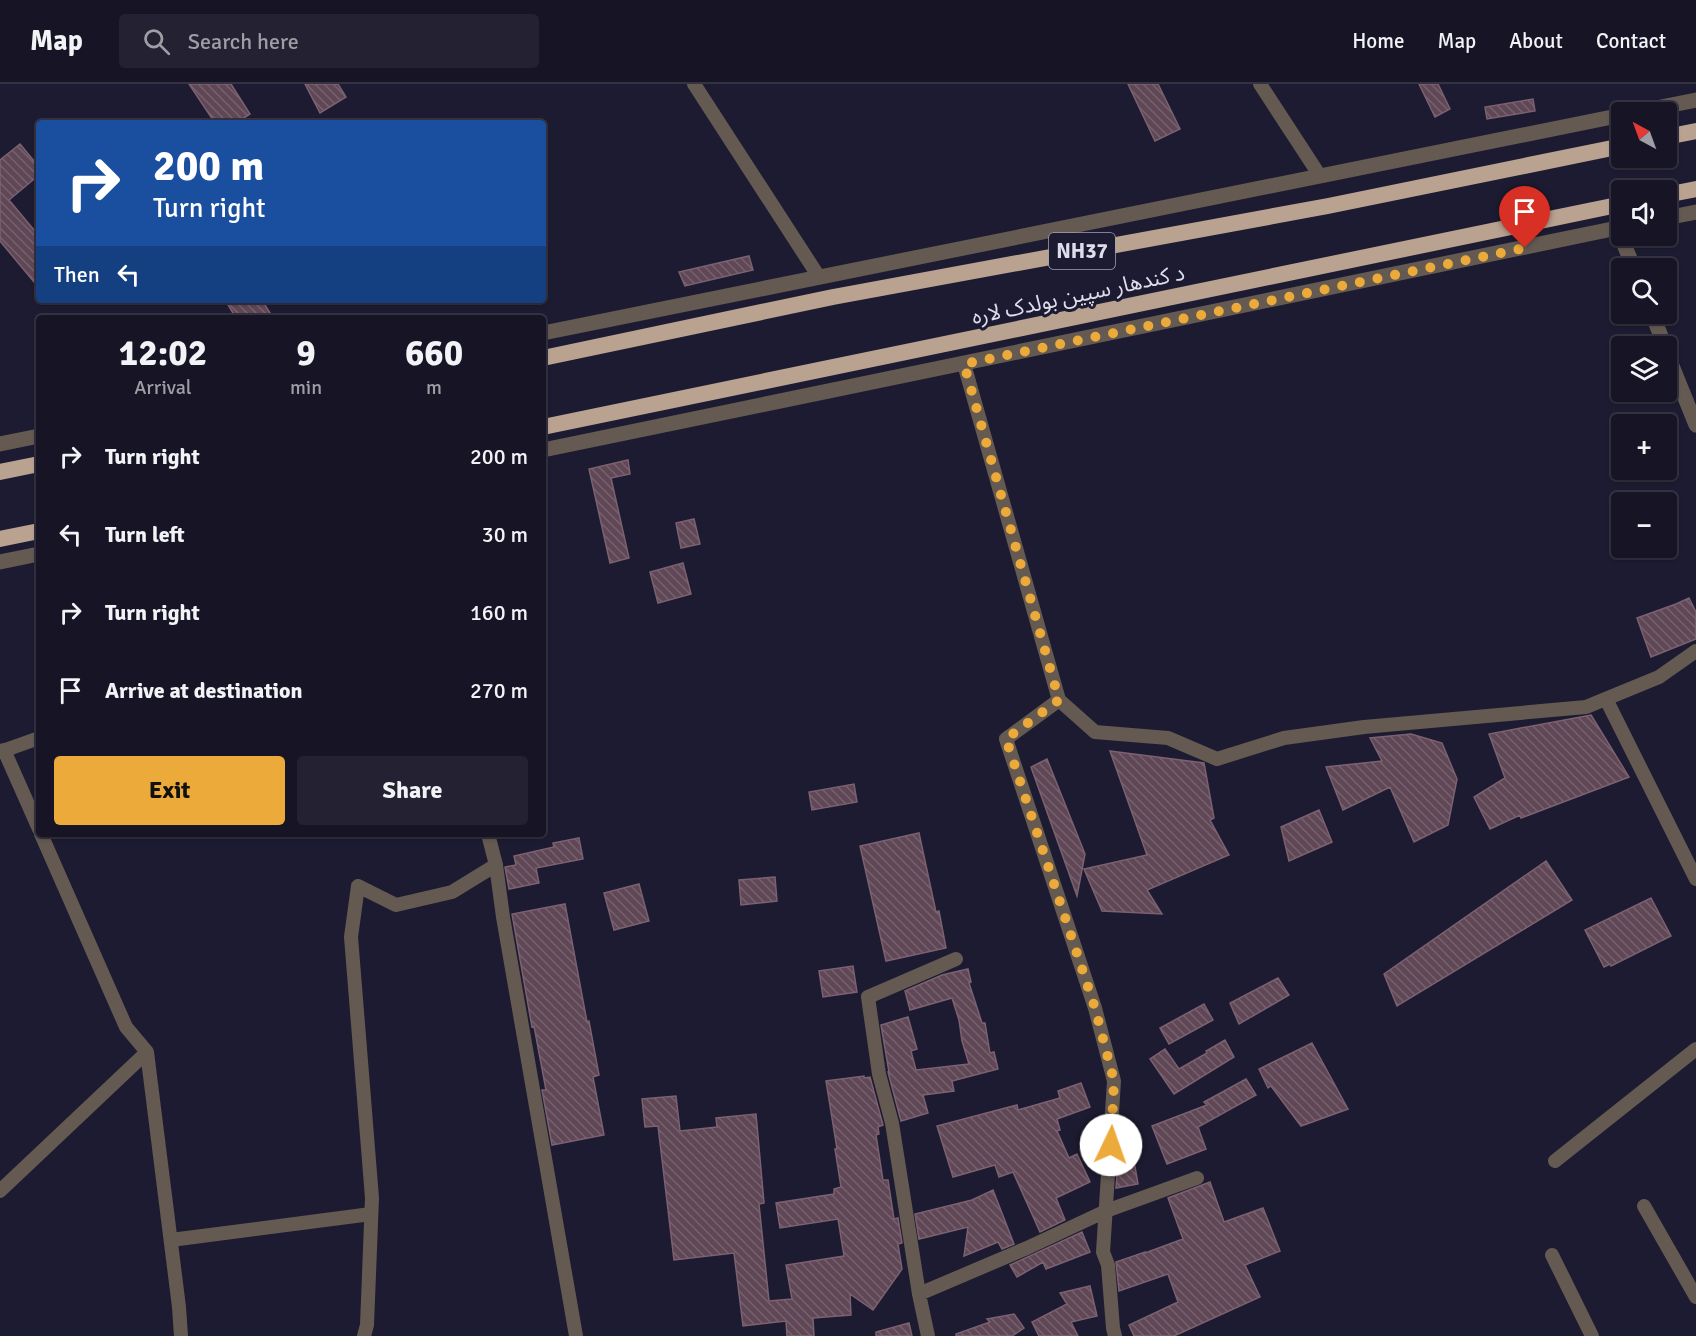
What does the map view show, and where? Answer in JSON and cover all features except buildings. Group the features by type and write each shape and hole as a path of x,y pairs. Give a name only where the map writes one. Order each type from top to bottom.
{"highway":[{"path":"1677,135 1696,131"},
{"name":"د کندهار سپین بولدک لاره","path":"546,357 832,297 1328,206 1611,148"},
{"path":"1677,193 1696,189"},
{"name":"د کندهار سپین بولدک لاره","path":"546,426 1611,206"},
{"path":"0,472 36,465"},
{"path":"0,539 36,532"}],"street":[{"path":"694,84 819,277"},
{"path":"1260,84 1320,176"},
{"path":"1677,104 1696,100"},
{"path":"546,332 1611,117"},
{"path":"1677,216 1696,212"},
{"path":"546,449 1611,230"},
{"path":"964,364 1059,700 1095,732 1168,738 1217,759 1284,738 1364,727 1586,707 1659,677 1696,651"},
{"path":"1677,378 1696,425"},
{"path":"0,444 36,437"},
{"path":"0,562 36,555"},
{"path":"1606,699 1696,879"},
{"path":"1059,700 1006,739 1095,1008 1114,1081 1103,1252 1108,1265 1115,1336"},
{"path":"36,739 2,751 36,823"},
{"path":"42,837 126,1027 147,1053 181,1336"},
{"path":"489,837 496,865 503,917 576,1336"},
{"path":"364,1336 367,1325 372,1198 351,937 358,886 396,905 452,892 496,865"},
{"path":"928,1336 919,1294 892,1123 879,1074 868,997 956,959"},
{"path":"1555,1161 1696,1049"},
{"path":"0,1191 147,1053"},
{"path":"919,1294 1106,1211 1197,1178"},
{"path":"1644,1206 1696,1297"},
{"path":"171,1240 371,1214"},
{"path":"1552,1255 1592,1336"}],"route":[{"path":"1111,1145 1114,1081 1095,1008 1006,739 1059,700 964,364 1525,248"}]}
